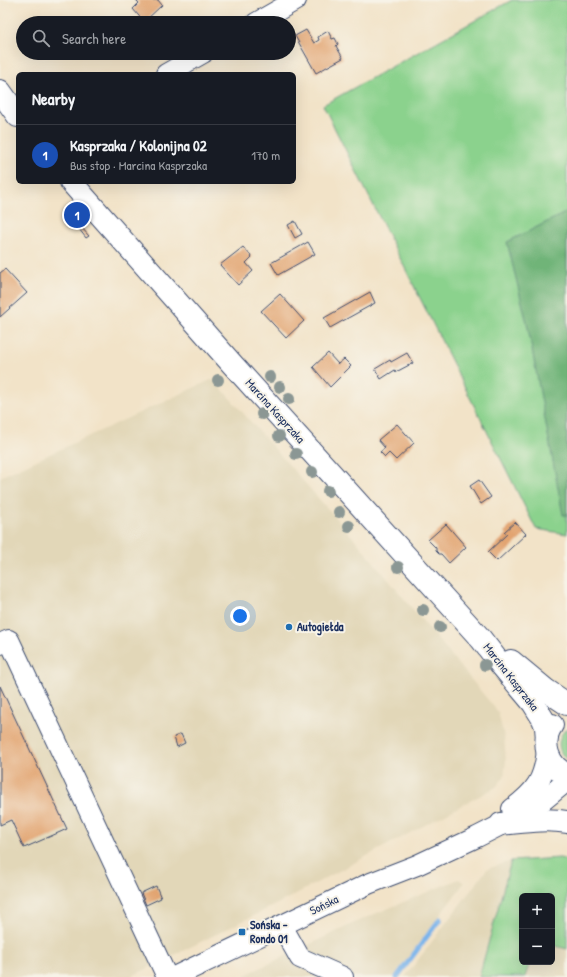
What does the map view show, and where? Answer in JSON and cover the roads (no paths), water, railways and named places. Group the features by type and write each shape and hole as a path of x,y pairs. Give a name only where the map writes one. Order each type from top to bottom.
{"main road":[{"path":"0,91 16,113"},
{"path":"0,110 16,125"},
{"name":"Marcina Kasprzaka","path":"73,184 233,365 481,639 543,719 546,727 547,744 551,761 557,769 567,774"},
{"name":"Marcina Kasprzaka","path":"481,639 546,690 567,704"},
{"path":"547,744 550,728 554,722 567,713"},
{"path":"500,824 535,820 555,820 567,822"}],"street":[{"path":"268,16 296,0"},
{"path":"170,72 191,60"},
{"path":"0,644 9,640 167,977"},
{"name":"Sońska","path":"477,837 526,798 536,787 546,767 547,744"},
{"name":"Sońska","path":"174,977 368,884 417,865 477,837 534,808 567,781"},
{"path":"282,926 300,958 343,977"}],"waterway":[{"path":"397,977 440,919"}],"place":[{"name":"Kasprzaka / Kolonijna 02","path":"77,215"},
{"name":"Autogiełda","path":"289,627"},
{"name":"Sońska - Rondo 01","path":"242,932"}]}
